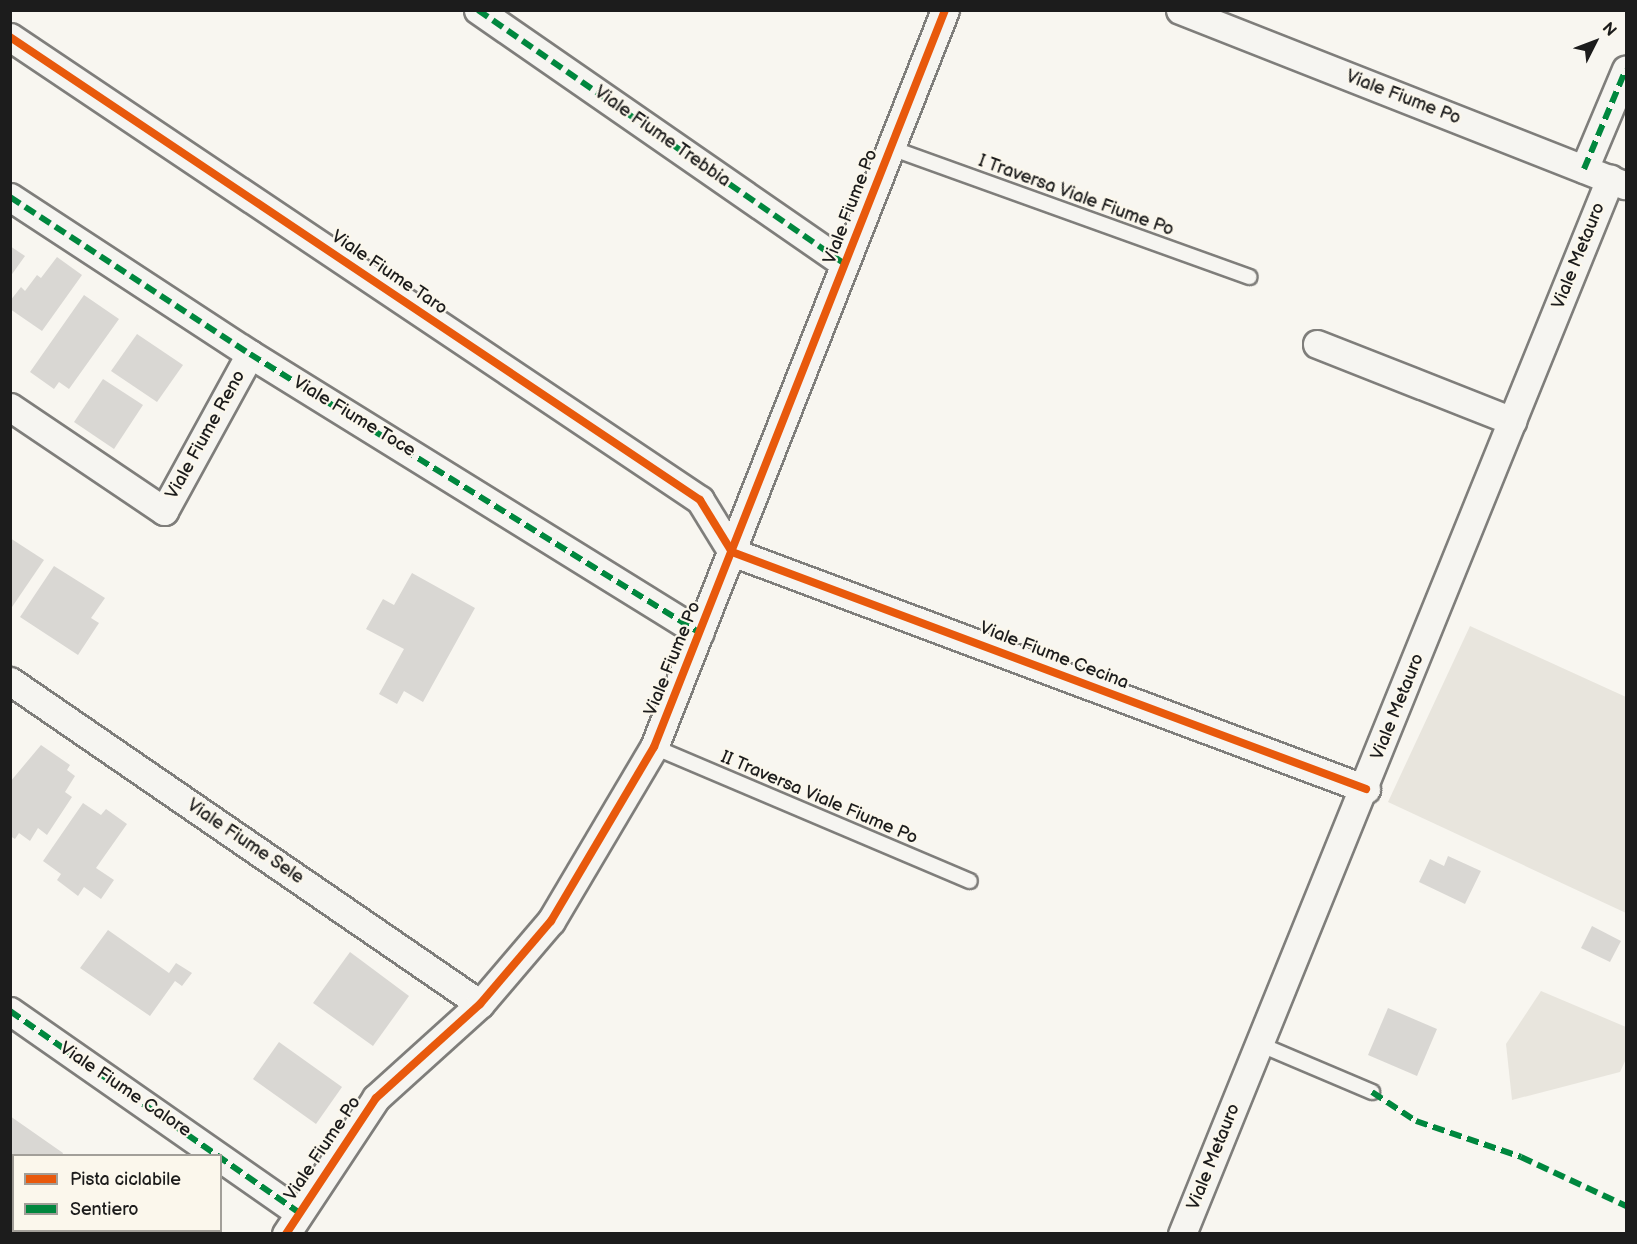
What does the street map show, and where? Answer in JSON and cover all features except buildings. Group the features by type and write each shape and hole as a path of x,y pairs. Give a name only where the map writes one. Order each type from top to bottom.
{"street":[{"name":"Viale Fiume Trebbia","path":"478,10 845,264"},
{"name":"Viale Fiume Po","path":"292,1223 376,1098 480,1004 550,921 654,747 945,10"},
{"name":"Viale Fiume Po","path":"1180,10 1618,182"},
{"name":"Viale Fiume Taro","path":"10,37 700,500 732,552"},
{"path":"1584,169 1626,69"},
{"name":"Viale Metauro","path":"1182,1233 1366,789 1512,421 1618,182"},
{"name":"Viale Fiume Toce","path":"10,196 250,354 700,633"},
{"path":"1317,344 1512,421"},
{"name":"Viale Fiume Reno","path":"10,407 164,511 250,354"},
{"name":"Viale Fiume Cecina","path":"732,552 1366,789"},
{"name":"Viale Fiume Sele","path":"10,681 480,1004"},
{"name":"Viale Fiume Calore","path":"10,1011 200,1154"},
{"name":"Viale Fiume Calore","path":"222,1170 292,1223"}],"lane":[{"name":"I Traversa Viale Fiume Po","path":"891,148 1250,277"},
{"name":"II Traversa Viale Fiume Po","path":"654,747 970,881"},
{"path":"1259,1044 1372,1092"}],"shaded area":[{"path":"1470,626 1626,697 1626,913 1388,802"},
{"path":"1541,991 1626,1027 1626,1059 1620,1072 1512,1100 1506,1044"}],"marked path":[{"path":"478,10 845,264"},
{"path":"1584,169 1626,69"},
{"path":"10,197 250,354 700,633"},
{"path":"10,1011 215,1154"},
{"path":"1372,1092 1416,1121 1521,1157 1626,1206"},
{"path":"222,1159 298,1212"}],"cycle path":[{"path":"286,1234 376,1098 480,1004 551,921 654,747 945,10"},
{"path":"10,37 700,500 732,552 1366,789"}]}
